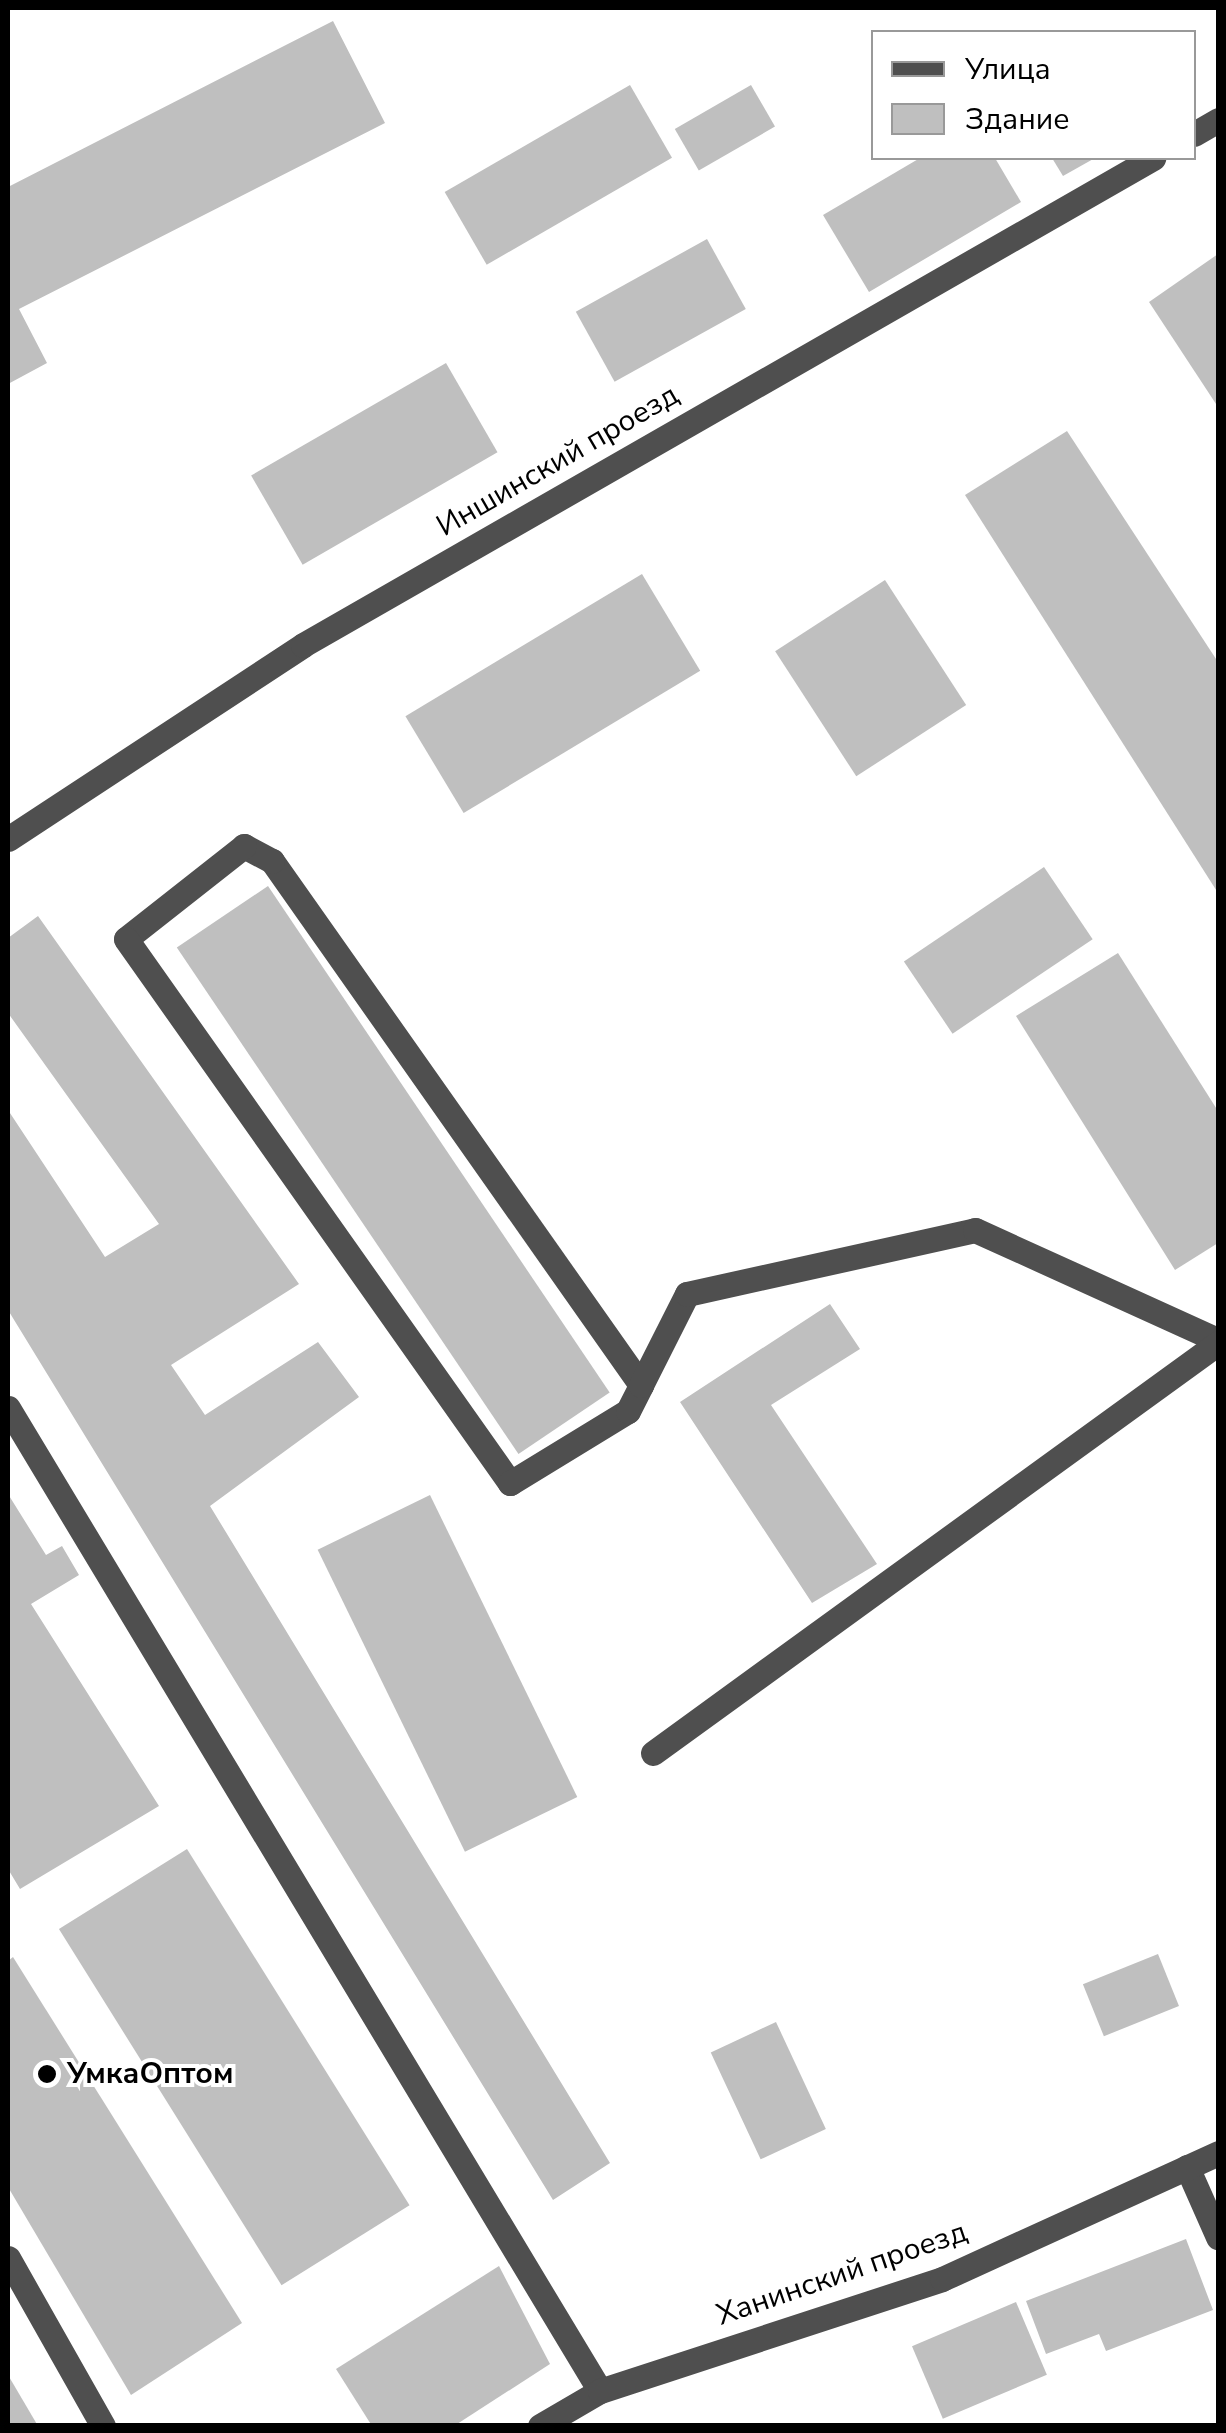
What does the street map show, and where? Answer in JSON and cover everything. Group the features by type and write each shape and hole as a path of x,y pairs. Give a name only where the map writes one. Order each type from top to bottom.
{"street":[{"path":"1196,133 1218,120"},
{"name":"Иншинский проезд","path":"8,839 303,645 1149,160"},
{"path":"641,1385 272,861 244,846 126,939 510,1483 628,1411 688,1294 975,1230 1218,1341 653,1752"},
{"path":"8,1408 600,2391"},
{"name":"Ханинский проезд","path":"540,2426 600,2391 942,2279 1218,2153"},
{"path":"1188,2167 1218,2237"},
{"path":"8,2258 102,2426"}],"building":[{"path":"333,21 385,123 19,309 47,363 8,384 8,187"},
{"path":"630,85 672,158 487,265 445,192"},
{"path":"751,85 775,127 699,171 675,129"},
{"path":"917,160 996,160 1021,202 869,292 823,215"},
{"path":"1053,160 1091,160 1063,176"},
{"path":"707,239 746,309 615,382 576,312"},
{"path":"1218,254 1218,407 1149,302"},
{"path":"446,363 498,452 303,565 251,476"},
{"path":"1067,431 1218,662 1218,893 965,495"},
{"path":"642,574 700,671 464,813 405,716"},
{"path":"885,580 966,705 856,776 775,651"},
{"path":"1044,867 1093,939 953,1034 904,962"},
{"path":"268,886 610,1393 518,1454 177,948"},
{"path":"38,916 299,1284 171,1365 205,1415 318,1342 359,1397 210,1506 610,2163 553,2200 8,1310 8,1110 105,1257 159,1224 8,1013 8,938"},
{"path":"1118,953 1218,1111 1218,1243 1175,1270 1016,1016"},
{"path":"830,1304 860,1349 771,1405 877,1564 812,1603 680,1402"},
{"path":"8,1494 46,1555 62,1546 79,1575 31,1604 159,1806 20,1889 8,1869"},
{"path":"430,1495 577,1797 465,1852 318,1550"},
{"path":"187,1849 410,2205 282,2285 59,1929"},
{"path":"1158,1954 1179,2006 1104,2036 1083,1984"},
{"name":"УмкаОптом","path":"13,1957 242,2323 131,2395 8,2187 8,1961"},
{"path":"776,2022 826,2129 761,2159 711,2052"},
{"path":"1186,2239 1213,2310 1106,2351 1099,2334 1046,2354 1026,2301"},
{"path":"499,2266 550,2364 454,2426 372,2426 336,2369"},
{"path":"1016,2302 1047,2375 943,2419 912,2346"},
{"path":"8,2375 38,2426 8,2426"}],"place":[{"name":"УмкаОптом","path":"47,2074"}]}
